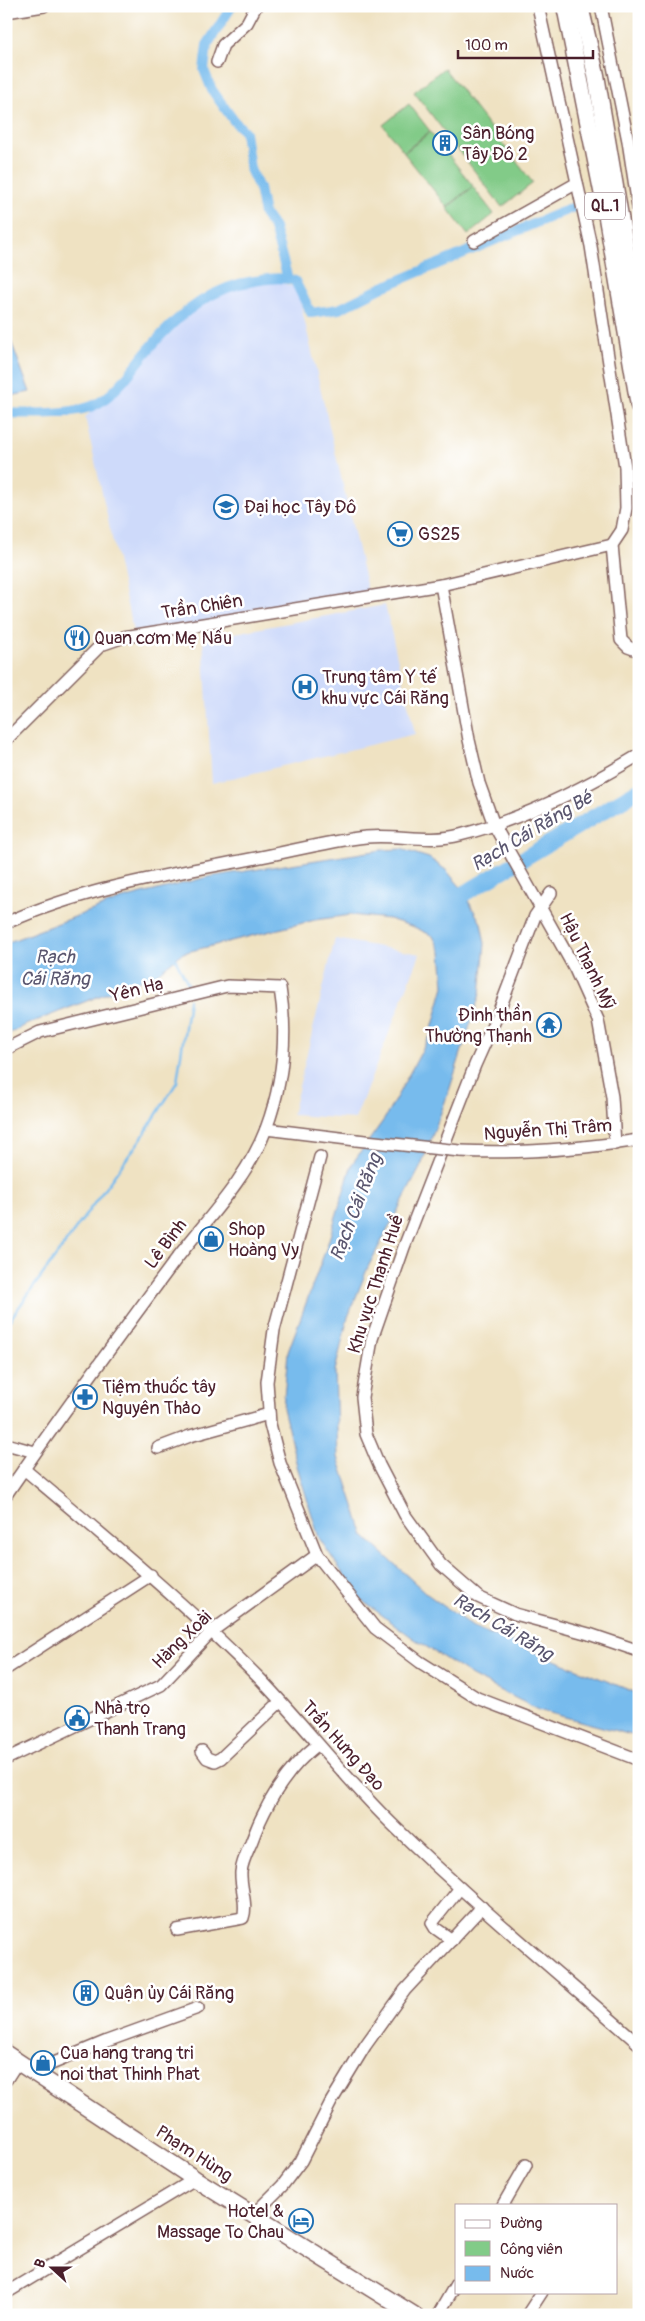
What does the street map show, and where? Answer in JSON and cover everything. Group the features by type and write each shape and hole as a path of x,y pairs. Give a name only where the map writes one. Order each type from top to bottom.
{"highway":[{"name":"QL.1","path":"566,6 605,206 639,406"},
{"name":"QL.1","path":"580,6 596,75 636,297 639,328"},
{"name":"Phạm Hùng","path":"6,2054 192,2181 253,2215 414,2315"},
{"name":"Phạm Hùng","path":"9,2072 192,2181 404,2315"}],"street":[{"path":"6,12 44,6"},
{"path":"217,62 223,45 247,23 256,6"},
{"path":"538,6 591,246 625,467 626,508 622,530 612,544 621,640 628,648 639,651"},
{"path":"601,6 628,141 639,213"},
{"path":"474,241 576,183"},
{"path":"614,390 636,385"},
{"name":"Trần Chiên","path":"6,740 100,645 124,637 441,585 612,544"},
{"path":"441,585 469,740 479,783 497,830"},
{"path":"6,923 73,896 149,878 364,837 430,838 497,830 566,796 639,754"},
{"name":"Hậu Thạnh Mỹ","path":"497,830 537,906 575,969 598,1020 612,1096 615,1144"},
{"name":"Khu vực Thạnh Huề","path":"551,893 537,906 498,1016 475,1065 411,1229 372,1339 362,1397 366,1434 379,1465 405,1515 441,1565 478,1597 515,1614 589,1634 639,1652"},
{"name":"Yên Hạ","path":"6,1049 40,1032 227,986 280,988"},
{"name":"Lê Bình","path":"6,1495 35,1452 149,1296 238,1181 256,1151 266,1129 277,1095 284,1060 285,1038 280,988"},
{"name":"Nguyễn Thị Trâm","path":"266,1129 460,1151 533,1152 639,1140"},
{"path":"320,1157 274,1330 267,1382 269,1414 280,1463 317,1555 375,1628 420,1662 477,1698 639,1760"},
{"path":"158,1448 190,1436 269,1414"},
{"path":"6,1444 35,1452"},
{"name":"Trần Hưng Đạo","path":"24,1469 151,1575 212,1631 394,1826 460,1888 639,2044"},
{"name":"Hàng Xoài","path":"6,1759 161,1685 212,1631 317,1555"},
{"path":"6,1669 151,1575"},
{"path":"202,1751 207,1758 215,1761 221,1758 280,1702"},
{"path":"177,1930 243,1918 242,1872 260,1817 269,1800 293,1768 303,1756 318,1745"},
{"path":"452,1940 435,1928 432,1923 460,1888"},
{"path":"253,2215 282,2186 301,2161 331,2102 360,2054 405,1990 482,1907"},
{"path":"32,2072 107,2041 198,2008"},
{"path":"504,2204 526,2165"},
{"path":"6,2293 192,2181"},
{"path":"438,2315 455,2286"},
{"path":"527,2315 541,2294"}],"shaded area":[{"name":"Đại học Tây Đô","path":"276,281 297,288 369,597 134,636 85,417 136,371 172,328 209,300 241,286"},
{"name":"Trung tâm Y tế khu vực Cái Răng","path":"385,605 415,734 212,783 203,639"},
{"path":"335,939 420,954 355,1119 292,1115"}],"green space":[{"path":"444,68 533,183 502,207 414,92"},
{"path":"409,104 430,131 404,152 383,125"},
{"path":"430,132 473,186 447,207 404,153"},
{"path":"473,187 494,214 468,235 447,208"}],"water":[{"path":"6,328 30,392 6,397"},
{"name":"Rạch Cái Răng","path":"401,849 429,858 446,870 459,885 481,923 485,944 480,994 449,1091 421,1166 368,1267 348,1317 335,1371 338,1457 364,1536 427,1594 473,1627 639,1694 639,1737 539,1710 472,1676 413,1638 360,1599 319,1538 297,1466 283,1408 288,1352 327,1246 352,1164 385,1118 430,1036 444,986 441,952 433,936 414,927 389,919 351,915 315,920 183,953 156,974 28,1024 6,1035 6,943 119,900 208,877 381,850"}],"waterway":[{"path":"232,6 207,45 204,70 212,90 234,121 245,132 250,169 259,188 264,214 274,228 288,279"},
{"path":"6,413 68,411 81,409 100,402 121,384 171,325 209,296 238,284 275,278 295,281 311,313 339,309 383,287 574,207"},
{"name":"Rạch Cái Răng Bé","path":"445,905 639,790"},
{"path":"174,956 190,988 190,992"},
{"path":"6,1325 143,1136 177,1082 189,1000"}],"place":[{"name":"Sân Bóng Tây Đô 2","path":"445,143"},
{"name":"Đại học Tây Đô","path":"226,507"},
{"name":"GS25","path":"400,534"},
{"name":"Quan cơm Mẹ Nấu","path":"77,638"},
{"name":"Trung tâm Y tế khu vực Cái Răng","path":"305,687"},
{"name":"Đình thần Thường Thạnh","path":"549,1025"},
{"name":"Shop Hoàng Vy","path":"211,1239"},
{"name":"Tiệm thuốc tây Nguyên Thảo","path":"85,1397"},
{"name":"Nhà trọ Thanh Trang","path":"77,1718"},
{"name":"Quận ủy Cái Răng","path":"86,1993"},
{"name":"Cua hang trang tri noi that Thinh Phat","path":"43,2063"},
{"name":"Hotel & Massage To Chau","path":"301,2221"}]}
